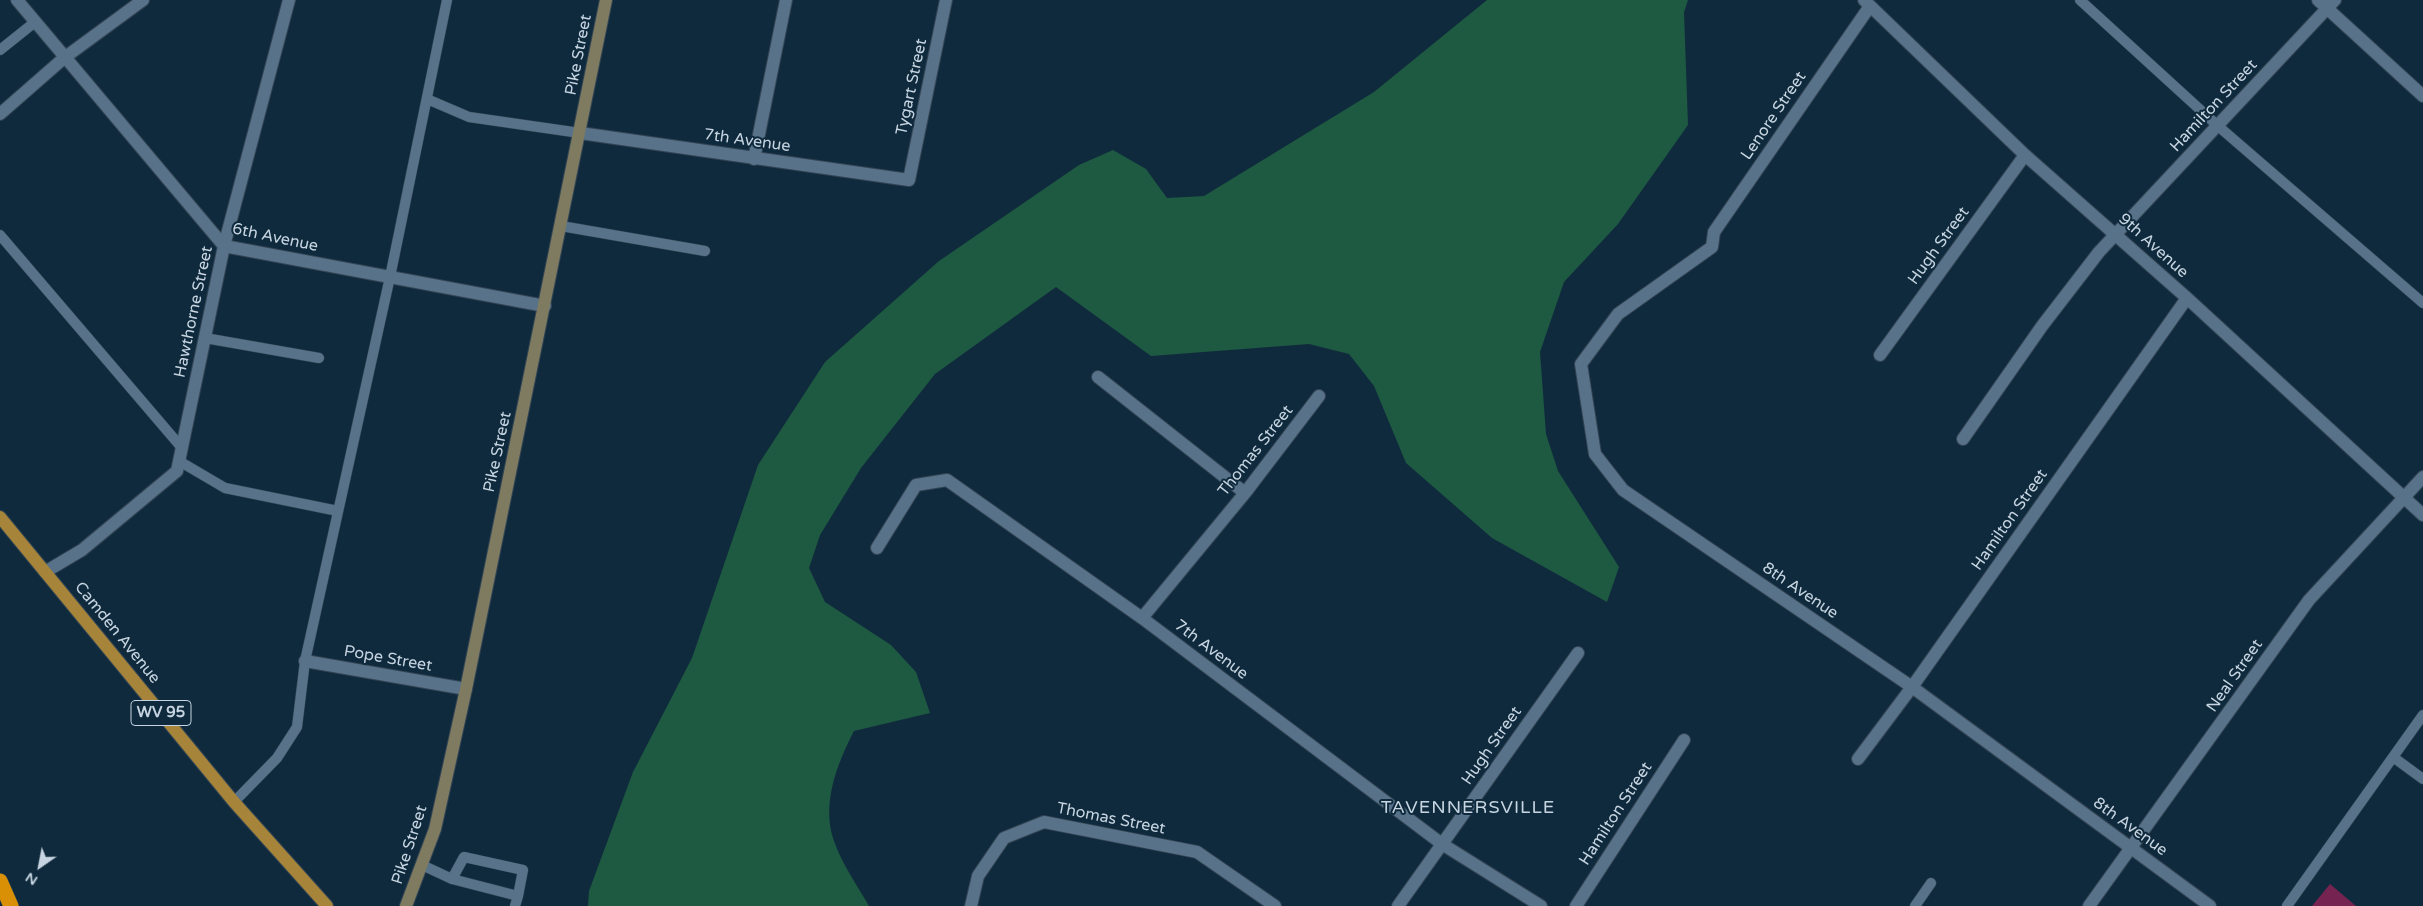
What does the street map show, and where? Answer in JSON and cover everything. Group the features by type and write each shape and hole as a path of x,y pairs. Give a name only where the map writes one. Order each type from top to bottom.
{"highway":[{"path":"0,882 12,906"}],"main road":[{"name":"Pike Street","path":"406,906 435,829 466,689 562,226 606,0"},
{"name":"Camden Avenue","path":"0,517 234,802 327,906"}],"street":[{"name":"6th Avenue","path":"17,0 224,246 545,306"},
{"path":"0,114 64,58 143,0"},
{"name":"Hawthorne Street","path":"45,572 82,550 177,471 224,246 289,0"},
{"path":"754,159 786,0"},
{"name":"Tygart Street","path":"909,180 946,0"},
{"name":"9th Avenue","path":"1867,3 2025,155 2187,298 2423,515"},
{"name":"Lenore Street","path":"1712,248 1714,232 1867,3"},
{"path":"2327,3 2423,96"},
{"name":"Hamilton Street","path":"1963,439 2042,326 2099,252 2218,126 2327,3"},
{"name":"7th Avenue","path":"580,133 909,180"},
{"name":"Hugh Street","path":"1880,355 2025,155"},
{"name":"8th Avenue","path":"1712,248 1618,314 1581,364 1595,454 1623,490 1912,687 2210,906"},
{"name":"Hamilton Street","path":"1858,759 1912,687 2187,298"},
{"path":"1098,377 1245,493"},
{"name":"Thomas Street","path":"1142,618 1245,493 1319,396"},
{"name":"Neal Street","path":"2089,906 2309,600 2423,477"},
{"name":"7th Avenue","path":"877,548 916,485 947,480 1142,618 1442,844 1541,906"},
{"name":"Hugh Street","path":"1398,906 1578,653"},
{"name":"Pope Street","path":"305,660 466,689"},
{"name":"Hamilton Street","path":"1576,906 1684,740"},
{"name":"Thomas Street","path":"971,906 978,876 1004,838 1044,822 1197,852 1275,906"}],"lane":[{"path":"234,802 277,758 297,727 305,660 390,277 447,0"},
{"path":"2080,0 2218,126 2423,303"},
{"path":"0,50 35,22"},
{"path":"427,98 469,117 580,133"},
{"path":"562,226 704,251"},
{"path":"0,235 181,454 225,488 338,511"},
{"path":"205,338 319,358"},
{"path":"2287,906 2423,715"},
{"path":"2393,757 2423,780"},
{"path":"422,865 452,879 517,901 523,870 464,856 452,879"},
{"path":"1914,906 1931,883"}],"green space":[{"path":"1487,0 1688,0 1684,12 1688,125 1618,224 1564,282 1540,352 1546,434 1558,471 1619,567 1607,602 1492,538 1406,463 1374,386 1349,354 1309,344 1151,356 1056,287 935,374 861,468 820,535 809,568 825,602 891,645 916,672 930,713 854,731 837,771 830,799 830,827 841,858 869,906 588,906 589,891 633,772 692,658 758,465 825,362 939,261 1079,165 1113,150 1146,169 1167,198 1204,196 1374,92"}],"building":[{"path":"2330,884 2356,906 2312,906"}],"district":[{"name":"TAVENNERSVILLE","path":"1468,808"}]}
